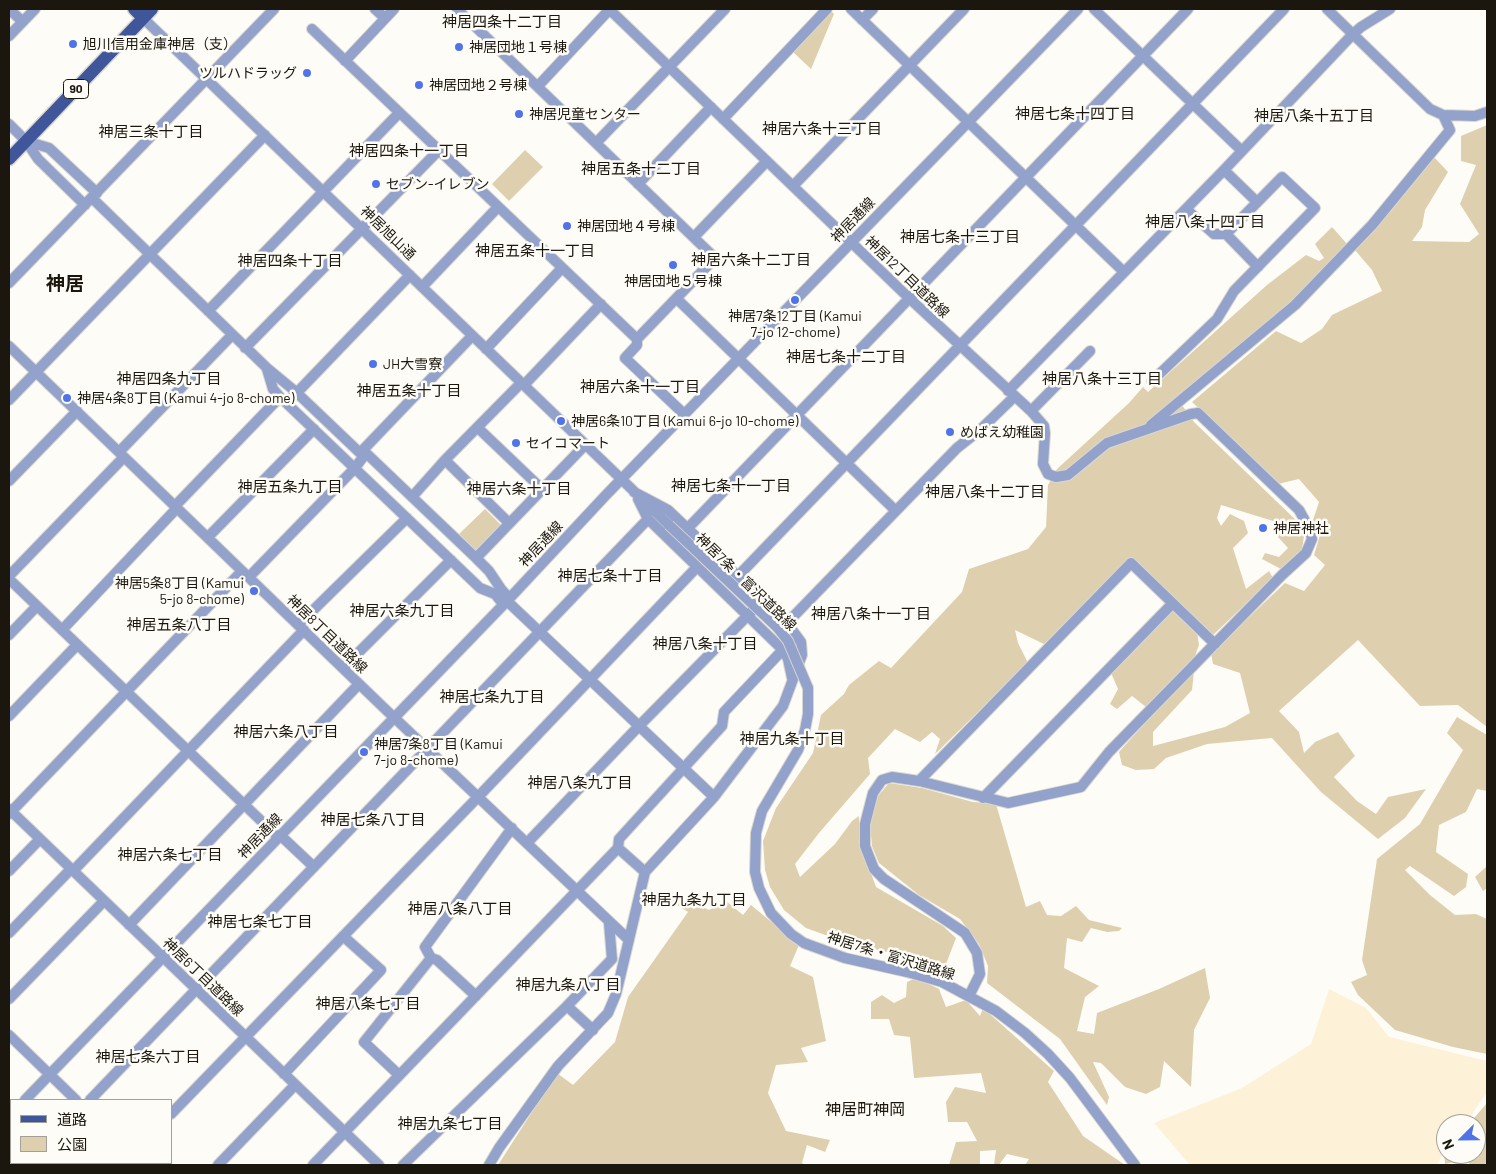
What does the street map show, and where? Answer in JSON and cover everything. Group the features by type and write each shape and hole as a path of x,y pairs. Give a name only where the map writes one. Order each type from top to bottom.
{"main road":[{"name":"神居旭山通","path":"134,9 148,13"},
{"name":"90","path":"9,159 148,13"}],"street":[{"path":"9,9 22,21"},
{"path":"9,36 35,9"},
{"path":"9,283 274,9"},
{"path":"375,9 385,18"},
{"path":"345,61 394,9"},
{"path":"457,9 716,258 637,339 637,345 625,358 684,414"},
{"path":"538,86 610,9"},
{"name":"神居12丁目道路線","path":"610,9 1044,426 1043,464 1048,474 1056,478 1068,475 1107,443 1147,429"},
{"path":"596,143 725,9"},
{"path":"724,119 828,9"},
{"path":"851,9 1124,272"},
{"path":"862,20 873,9"},
{"path":"793,186 964,9"},
{"name":"神居通線","path":"26,1099 507,601 621,479 1078,9"},
{"path":"1094,9 1242,151"},
{"path":"688,528 1188,9"},
{"path":"738,576 1284,9"},
{"path":"1327,9 1430,109 1443,114 1475,116 1487,112"},
{"path":"787,623 957,448 981,429 1124,272 1353,34 1361,26 1390,9"},
{"name":"神居旭山通","path":"148,13 206,79 621,479"},
{"path":"312,29 637,339"},
{"path":"638,184 711,107"},
{"path":"208,311 400,113"},
{"path":"1147,429 1295,305 1372,225 1450,130 1443,114"},
{"path":"9,124 26,141 38,159 91,198"},
{"path":"9,400 264,135"},
{"path":"26,141 49,148 91,198 245,348 412,497 476,558 489,571 507,601"},
{"path":"245,348 439,150"},
{"path":"694,237 767,161"},
{"path":"1224,170 1257,202"},
{"path":"1152,381 1217,319 1234,291 1315,208 1282,177 1226,234"},
{"path":"422,287 498,207"},
{"path":"1186,209 1214,234 1226,234 1258,267"},
{"path":"486,349 562,268"},
{"path":"62,630 176,507 283,400 296,392 410,275"},
{"path":"677,299 896,511"},
{"path":"412,497 445,460 600,304"},
{"path":"232,335 9,577 244,805 314,867"},
{"path":"9,811 355,468 363,453 472,336"},
{"name":"神居8丁目道路線","path":"9,346 301,628 629,940"},
{"path":"1030,412 1090,351"},
{"path":"267,368 273,389 283,400 480,588 507,601 714,797"},
{"path":"9,481 77,411"},
{"path":"969,996 980,974 977,952 965,933 884,879 874,869 865,846 864,824 874,793 882,780 892,777 920,781 1008,803 1081,787 1109,752 1282,575 1306,553 1312,539 1309,528 1299,510 1198,413 1147,429"},
{"path":"478,428 542,489"},
{"path":"208,537 314,429"},
{"path":"476,558 585,445"},
{"path":"445,460 509,523"},
{"name":"神居7条・富沢道路線","path":"621,479 777,627 792,648 808,688 808,714 798,750 762,811 756,834 755,872 759,888 771,913 791,934 804,942 845,958 942,982 996,1011 1026,1033 1070,1078 1135,1165"},
{"path":"489,1165 499,1148 558,1066 608,1013 616,994 645,872 714,797 783,706 802,655 801,642 787,623 668,510 634,492"},
{"path":"634,492 648,519 784,651 791,668 793,682"},
{"path":"9,933 188,750 301,628 407,518"},
{"path":"91,1099 648,519"},
{"path":"343,668 452,560"},
{"path":"920,781 1131,563 1215,644"},
{"path":"172,1113 478,797 697,567"},
{"path":"527,843 762,600"},
{"path":"983,798 1172,604"},
{"path":"9,635 37,606"},
{"path":"313,1165 346,1133 618,848 619,839 722,726 724,712 784,651 797,635"},
{"path":"9,716 77,645"},
{"path":"129,925 360,684"},
{"name":"神居6丁目道路線","path":"9,811 379,1165"},
{"path":"476,996 437,960 431,958 425,947 512,828"},
{"path":"9,871 40,840"},
{"path":"618,848 645,872"},
{"path":"9,999 104,901"},
{"path":"403,1165 567,1006 612,958 609,923"},
{"path":"284,1074 381,970 343,936"},
{"path":"399,1076 364,1042 431,958"},
{"path":"567,1006 593,1030"},
{"path":"9,1035 75,1099"},
{"path":"218,1165 296,1085"}],"shaded area":[{"path":"1329,989 1366,1008 1389,1037 1487,1061 1487,1092 1472,1114 1436,1114 1436,1165 1190,1165 1154,1123 1242,1088 1311,1044"}],"green space":[{"path":"831,11 834,14 811,69 793,52"},
{"path":"1487,125 1487,727 1458,705 1420,706 1358,640 1279,711 1299,732 1304,753 1315,742 1338,732 1355,756 1334,777 1357,801 1376,814 1388,797 1426,789 1405,818 1378,839 1321,792 1272,738 1207,744 1166,758 1154,769 1136,770 1122,765 1119,752 1163,703 1157,695 1146,707 1132,696 1117,709 1110,704 1118,689 1111,673 1171,611 1152,588 1133,559 1044,644 1015,630 1018,643 1028,663 935,754 940,739 932,732 920,742 895,729 868,758 870,774 795,864 800,877 835,844 852,821 859,816 860,843 876,887 943,926 956,938 946,964 853,945 806,928 784,910 770,887 765,870 763,841 776,808 813,753 821,715 844,694 849,685 879,661 891,668 962,592 969,569 1028,549 1046,527 1048,485 1057,469 1129,403 1143,387 1148,392 1267,285 1306,255 1319,261 1324,258 1315,244 1332,227 1348,245 1292,302 1177,398 1194,422 1300,524 1304,536 1302,550 1281,569 1262,559 1265,553 1279,557 1288,548 1278,537 1283,524 1221,505 1217,518 1221,526 1230,514 1244,521 1248,533 1233,548 1246,589 1269,571 1273,578 1213,635 1195,619 1199,645 1196,653 1192,690 1153,732 1153,746 1225,727 1250,713 1240,673 1213,664 1211,653 1285,583 1304,591 1325,565 1314,555 1320,535 1312,523 1319,502 1299,479 1278,484 1192,402 1276,331 1301,343 1322,329 1332,315 1382,291 1372,270 1354,249 1391,211 1434,157 1448,172 1425,210 1422,227 1412,241 1469,242 1479,234 1460,204 1476,165 1461,161 1461,136"},
{"path":"525,150 543,167 509,201 492,184"},
{"path":"485,509 501,525 475,551 459,534"},
{"path":"1457,717 1487,735 1487,791 1477,789 1466,812 1439,825 1436,852 1468,874 1466,887 1454,896 1410,866 1405,870 1430,895 1455,915 1476,914 1487,919 1487,1054 1453,1047 1395,1030 1358,995 1351,982 1367,975 1362,960 1377,859 1420,824 1463,750 1447,733"},
{"path":"889,783 922,788 973,802 996,804 1026,907 1040,901 1047,915 1061,916 1076,906 1089,920 1122,928 1119,931 1107,932 1091,928 1082,942 1067,938 1064,968 1099,986 1085,997 1077,1031 1094,1034 1097,1013 1159,989 1205,968 1210,998 1194,1030 1191,1087 1164,1061 1160,1087 1146,1094 1125,1087 1101,1063 1093,1062 1109,1097 1107,1105 1060,1039 987,983 988,966 979,944 960,919 919,895 879,863 872,846 870,824 878,796"},
{"path":"1487,866 1487,888 1483,891 1475,877"},
{"path":"672,893 709,910 726,901 743,915 751,905 799,945 790,966 813,977 826,1041 801,1048 808,1062 776,1065 768,1093 786,1131 830,1140 825,1152 807,1145 802,1163 805,1165 498,1165 557,1073 573,1085 615,1042 628,997 688,912 669,900"},
{"path":"916,978 939,989 946,1007 966,1000 980,1016 983,1008 1054,1071 1048,1082 1083,1136 1125,1165 1025,1165 1029,1159 1007,1154 999,1165 994,1165 996,1150 980,1151 980,1165 949,1165 956,1142 977,1141 967,1122 948,1122 946,1102 955,1087 986,1093 981,1073 914,1078 910,1037 894,1035 889,1019 871,1019 871,1002 882,995 894,1003 906,997 907,982"},
{"path":"1487,1103 1487,1165 1470,1164 1486,1164 1486,1114 1478,1114"}],"place":[{"name":"旭川信用金庫神居（支）","path":"73,44"},
{"name":"神居団地１号棟","path":"459,47"},
{"name":"ツルハドラッグ","path":"307,73"},
{"name":"神居団地２号棟","path":"419,85"},
{"name":"神居児童センター","path":"519,114"},
{"name":"セブン-イレブン","path":"376,184"},
{"name":"神居団地４号棟","path":"567,226"},
{"name":"神居団地５号棟","path":"673,265"},
{"name":"神居7条12丁目 (Kamui 7-jo 12-chome)","path":"795,300"},
{"name":"JH大雪寮","path":"373,364"},
{"name":"神居4条8丁目 (Kamui 4-jo 8-chome)","path":"67,398"},
{"name":"神居6条10丁目 (Kamui 6-jo 10-chome)","path":"561,421"},
{"name":"めばえ幼稚園","path":"950,432"},
{"name":"セイコマート","path":"516,443"},
{"name":"神居神社","path":"1263,528"},
{"name":"神居5条8丁目 (Kamui 5-jo 8-chome)","path":"254,591"},
{"name":"神居7条8丁目 (Kamui 7-jo 8-chome)","path":"364,752"}],"district":[{"name":"神居四条十二丁目","path":"502,22"},
{"name":"神居七条十四丁目","path":"1075,114"},
{"name":"神居八条十五丁目","path":"1314,116"},
{"name":"神居六条十三丁目","path":"822,129"},
{"name":"神居三条十丁目","path":"151,132"},
{"name":"神居四条十一丁目","path":"409,151"},
{"name":"神居五条十二丁目","path":"641,169"},
{"name":"神居八条十四丁目","path":"1205,222"},
{"name":"神居七条十三丁目","path":"960,237"},
{"name":"神居五条十一丁目","path":"535,251"},
{"name":"神居六条十二丁目","path":"751,260"},
{"name":"神居四条十丁目","path":"290,261"},
{"name":"神居","path":"65,284"},
{"name":"神居七条十二丁目","path":"846,357"},
{"name":"神居四条九丁目","path":"169,379"},
{"name":"神居八条十三丁目","path":"1102,379"},
{"name":"神居六条十一丁目","path":"640,387"},
{"name":"神居五条十丁目","path":"409,391"},
{"name":"神居七条十一丁目","path":"731,486"},
{"name":"神居五条九丁目","path":"290,487"},
{"name":"神居六条十丁目","path":"519,489"},
{"name":"神居八条十二丁目","path":"985,492"},
{"name":"神居七条十丁目","path":"610,576"},
{"name":"神居六条九丁目","path":"402,611"},
{"name":"神居八条十一丁目","path":"871,614"},
{"name":"神居五条八丁目","path":"179,625"},
{"name":"神居八条十丁目","path":"705,644"},
{"name":"神居七条九丁目","path":"492,697"},
{"name":"神居六条八丁目","path":"286,732"},
{"name":"神居九条十丁目","path":"792,739"},
{"name":"神居八条九丁目","path":"580,783"},
{"name":"神居七条八丁目","path":"373,820"},
{"name":"神居六条七丁目","path":"170,855"},
{"name":"神居九条九丁目","path":"694,900"},
{"name":"神居八条八丁目","path":"460,909"},
{"name":"神居七条七丁目","path":"260,922"},
{"name":"神居九条八丁目","path":"568,985"},
{"name":"神居八条七丁目","path":"368,1004"},
{"name":"神居七条六丁目","path":"148,1057"},
{"name":"神居町神岡","path":"865,1110"},
{"name":"神居九条七丁目","path":"450,1124"}]}
